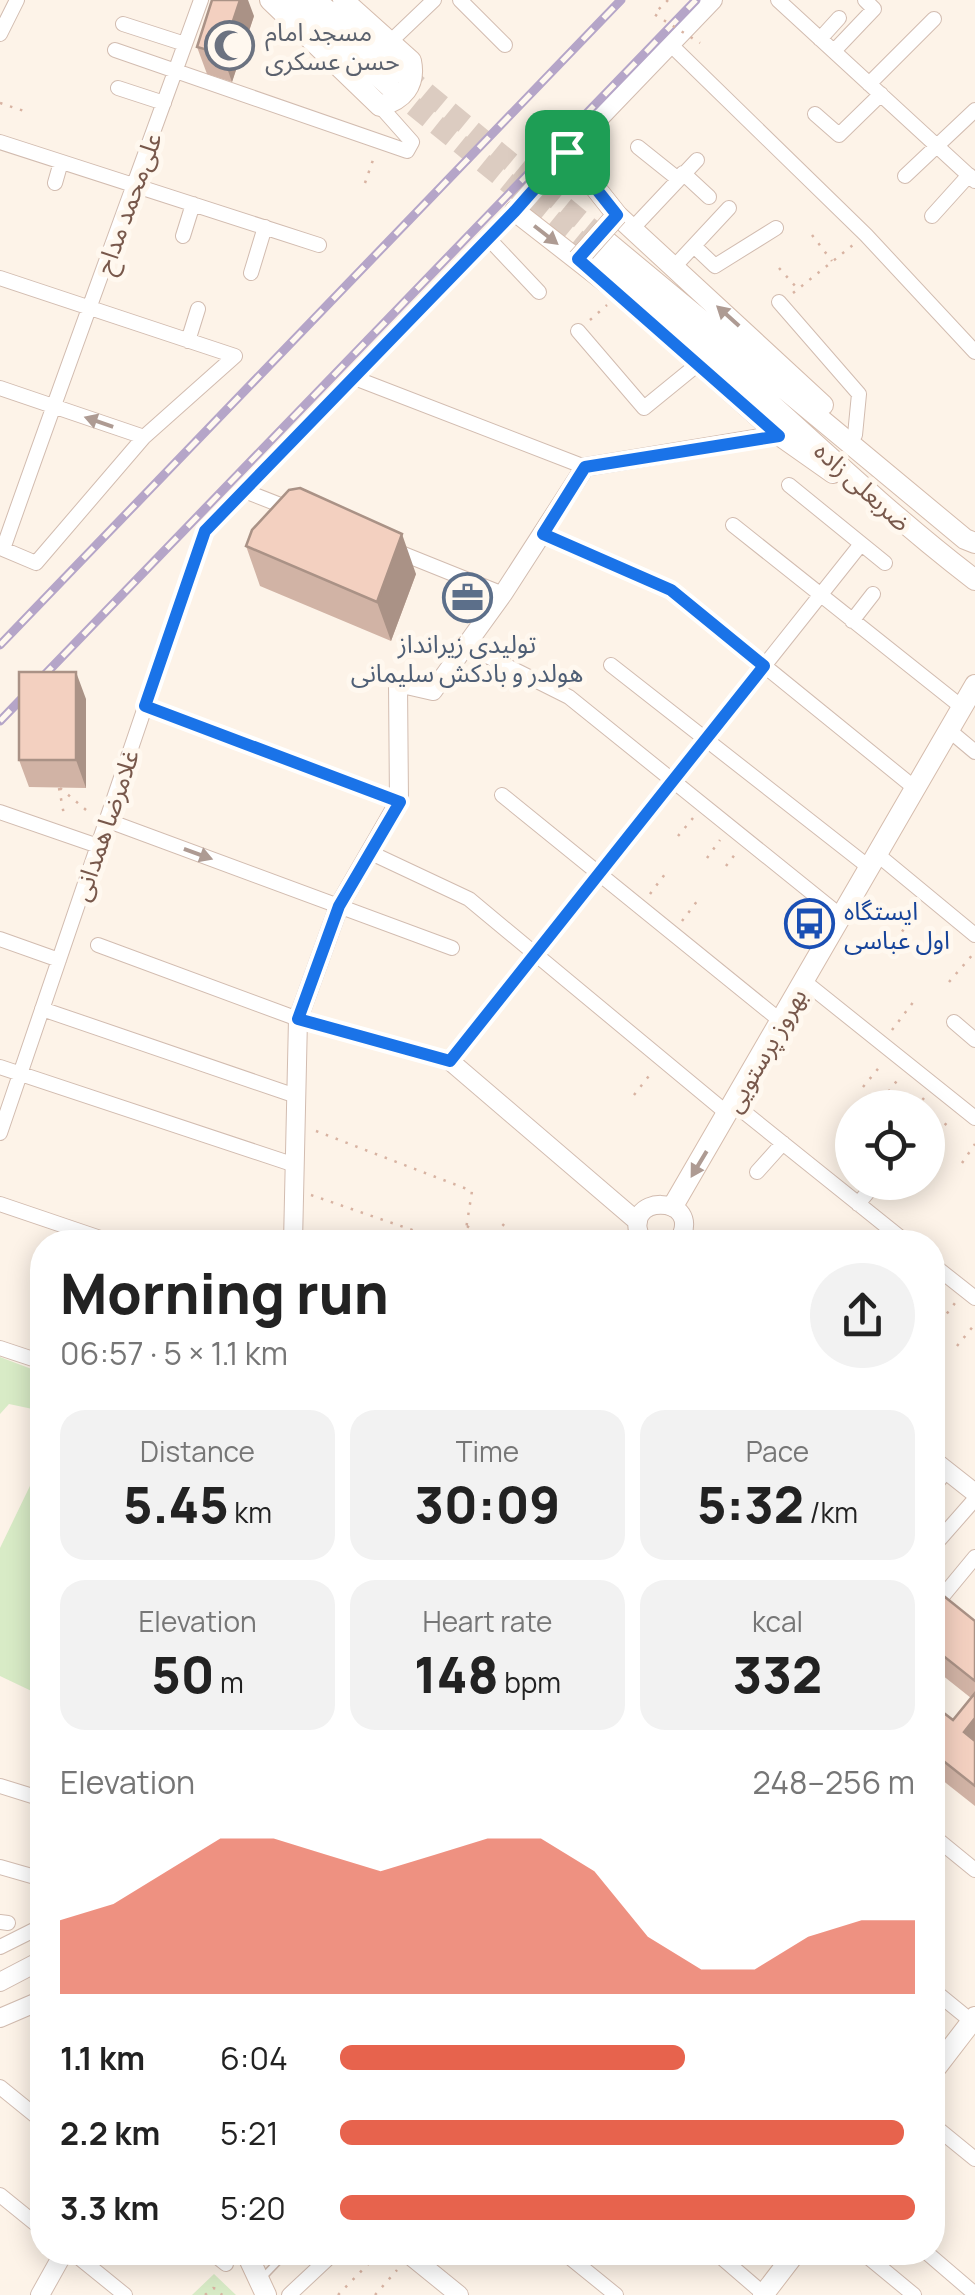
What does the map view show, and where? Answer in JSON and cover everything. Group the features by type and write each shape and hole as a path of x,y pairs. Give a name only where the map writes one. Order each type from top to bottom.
{"main road":[{"path":"270,0 391,89"},
{"path":"293,0 391,89"},
{"path":"315,0 391,89 391,103 407,91 414,71 412,60 343,0"},
{"path":"567,152 624,222 854,435 897,483"},
{"path":"515,211 593,251 620,293 779,436 823,468 866,490"},
{"path":"593,251 624,222"},
{"name":"ضربعلی زاده","path":"593,251 970,541"},
{"name":"ضربعلی زاده","path":"593,251 654,299 866,490 975,580"},
{"name":"بهروز پرستویی","path":"673,1206 975,685"},
{"path":"945,2057 974,2021"},
{"path":"252,2265 262,2288"},
{"path":"764,2295 786,2265"}],"street":[{"path":"0,34 17,0"},
{"name":"علی‌محمد مداح","path":"1,549 201,0"},
{"path":"390,42 434,0"},
{"path":"460,0 505,45"},
{"name":"غلامرضا همدانی","path":"0,1133 205,531 515,211 712,0"},
{"path":"778,0 972,178 932,216"},
{"path":"834,51 874,9 865,0"},
{"path":"820,39 839,18"},
{"path":"815,114 839,136 934,19"},
{"path":"123,24 185,44"},
{"path":"670,44 866,235 975,352"},
{"path":"116,50 407,151 412,142 391,89"},
{"path":"118,88 164,103"},
{"path":"905,176 975,110"},
{"path":"0,142 319,245"},
{"path":"638,147 709,197"},
{"path":"624,222 697,160"},
{"path":"55,183 61,162"},
{"path":"184,236 193,204"},
{"path":"674,267 729,208"},
{"path":"251,273 265,228"},
{"path":"694,246 715,266 776,228"},
{"path":"488,238 539,292"},
{"path":"0,278 234,356 144,438 36,563 1,549"},
{"path":"779,302 859,394 854,435"},
{"path":"188,341 198,309"},
{"path":"578,331 644,408 698,364"},
{"path":"352,377 585,467 779,436"},
{"path":"0,388 144,438"},
{"path":"293,1230 298,1019 339,906 400,802 398,683 433,691 503,594 585,467"},
{"path":"788,485 886,563"},
{"path":"242,490 312,518"},
{"path":"0,498 18,504"},
{"path":"733,525 962,708"},
{"path":"543,534 671,590 916,790"},
{"path":"450,1061 861,544"},
{"path":"381,546 503,594"},
{"path":"852,621 873,594"},
{"path":"486,656 570,697 842,918"},
{"path":"611,665 705,740 927,896 975,935"},
{"path":"145,706 400,802"},
{"path":"950,731 975,752"},
{"path":"502,795 782,1022"},
{"path":"0,812 98,846"},
{"path":"105,823 452,948"},
{"path":"370,852 469,900 662,1059 783,1143 858,1204 881,1230"},
{"path":"0,940 59,960"},
{"path":"98,944 298,1019 450,1061 638,1222"},
{"path":"805,982 975,1118"},
{"path":"42,1009 296,1096"},
{"path":"954,1022 975,1040"},
{"path":"0,1068 295,1165"},
{"path":"758,1172 783,1143"},
{"path":"858,1204 861,1200"},
{"path":"0,1204 77,1230"},
{"path":"638,1230 638,1222 651,1205 673,1206 682,1216 684,1230"},
{"path":"945,1274 970,1294"},
{"path":"0,1348 30,1358"},
{"path":"945,1469 975,1496 945,1532"},
{"path":"945,1593 975,1557"},
{"path":"0,1786 30,1796"},
{"path":"945,1846 975,1870"},
{"path":"0,1866 30,1875"},
{"path":"0,1947 30,1932"},
{"path":"0,1982 30,1966"},
{"path":"945,1999 974,2021"},
{"path":"0,2018 30,2005"},
{"path":"0,2087 30,2111"},
{"path":"945,2135 975,2160"},
{"path":"0,2195 30,2219"},
{"path":"40,2295 57,2265"},
{"path":"88,2265 125,2295"},
{"path":"290,2295 321,2265"},
{"path":"422,2265 459,2295"},
{"path":"579,2265 616,2295"},
{"path":"730,2265 764,2295"},
{"path":"878,2265 914,2295"},
{"path":"941,2265 975,2294"}],"lane":[{"path":"262,2288 279,2265"}],"path":[{"path":"668,0 654,14 700,43"},
{"path":"0,103 24,111"},
{"path":"364,183 380,142"},
{"path":"812,235 832,262"},
{"path":"779,302 866,235"},
{"path":"779,268 798,289"},
{"path":"578,331 620,293"},
{"path":"68,836 58,788 105,823"},
{"path":"678,836 704,806"},
{"path":"707,858 730,827"},
{"path":"640,907 665,874"},
{"path":"672,934 701,896"},
{"path":"896,940 927,896"},
{"path":"925,954 955,918"},
{"path":"950,982 975,952"},
{"path":"863,1087 914,1001"},
{"path":"634,1095 662,1059"},
{"path":"890,1090 909,1065"},
{"path":"945,1125 961,1107"},
{"path":"296,1124 472,1190 466,1230"},
{"path":"962,1163 975,1144"},
{"path":"294,1190 412,1230"},
{"path":"498,1230 509,1218"},
{"path":"466,1226 472,1230"},
{"path":"945,1319 970,1294"},
{"path":"957,1346 975,1324"},
{"path":"338,2295 367,2265"},
{"path":"374,2295 399,2265"},
{"path":"206,2295 212,2288 222,2295"}],"green space":[{"path":"0,1357 30,1368 30,1408 9,1404 0,1414"},
{"path":"30,1486 30,1690 0,1676 0,1548"},
{"path":"214,2274 236,2295 192,2295"}],"building":[{"path":"212,0 240,0 222,54 197,47"},
{"path":"300,488 402,534 377,602 246,546 252,530 289,490"},
{"path":"19,672 76,672 76,760 19,760"},
{"path":"945,1597 975,1621 975,1681 945,1657"},
{"path":"975,1693 975,1718 964,1732 975,1741 975,1786 945,1762 945,1714 953,1720"}],"tunnel":[{"path":"403,73 605,240"},
{"path":"390,87 594,253"}],"railway":[{"path":"0,645 621,0"},
{"path":"0,721 696,0"}],"place":[{"name":"مسجد امام حسن عسکری","path":"230,45"},
{"name":"تولیدی زیرانداز هولدر و بادکش سلیمانی","path":"467,597"},
{"name":"ایستگاه اول عباسی","path":"809,924"}],"route":[{"path":"567,152 617,215 578,259 779,436 585,467 543,534 671,590 764,666 450,1061 298,1019 339,906 400,802 145,706 205,531 515,211 567,152"}]}
